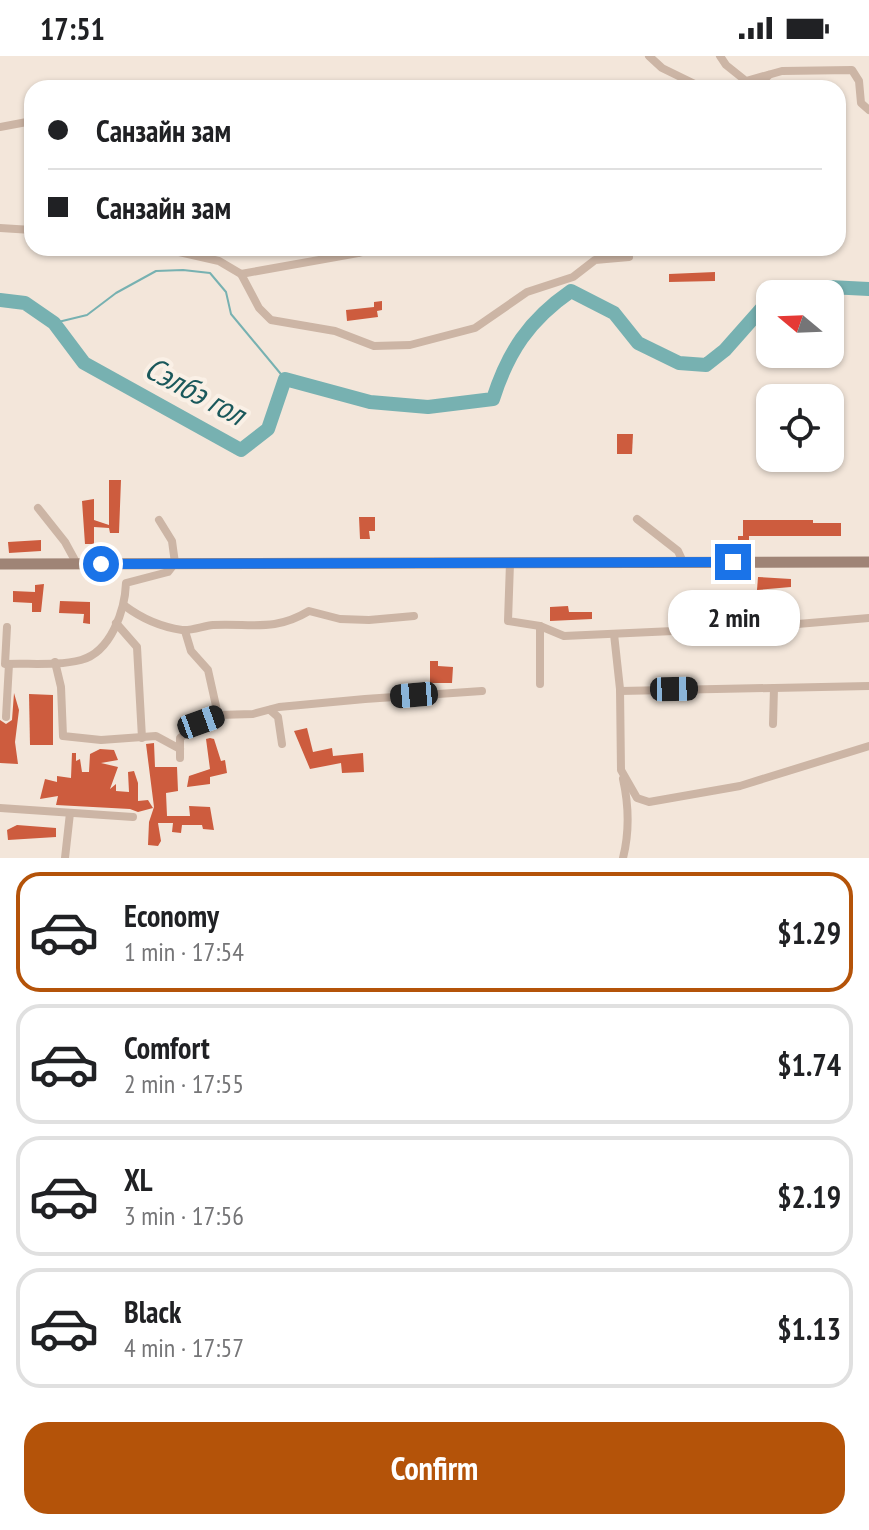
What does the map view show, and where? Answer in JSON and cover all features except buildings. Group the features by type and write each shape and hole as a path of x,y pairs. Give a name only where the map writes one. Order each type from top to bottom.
{"main road":[{"path":"0,564 869,562"}],"street":[{"path":"649,56 662,68 687,80"},
{"path":"720,56 745,80"},
{"path":"750,80 782,71 852,70 859,81 861,103 869,110"},
{"path":"764,80 769,75"},
{"path":"0,127 24,122"},
{"path":"0,228 24,230"},
{"path":"188,256 219,261 241,274 259,308 271,320 335,331 374,346 410,345 475,328 527,292 573,277 595,260 629,257"},
{"path":"241,274 333,256"},
{"path":"38,508 65,542 77,564"},
{"path":"637,519 678,551 683,562"},
{"path":"7,627 5,664 82,660 99,651 125,606 126,583 168,572 175,563 172,541 159,520"},
{"path":"510,563 508,621 540,626 564,636 761,627 869,618"},
{"path":"125,606 139,616 185,631 209,626 274,626 289,623 309,611 355,620 414,616"},
{"path":"116,623 137,647 142,738"},
{"path":"540,626 540,684"},
{"path":"185,631 191,651 208,670 218,715"},
{"path":"614,634 620,691 621,770 628,803 629,836 623,858"},
{"path":"55,662 61,687 63,736 101,740 156,736 180,753 180,738 185,732 218,715 482,691"},
{"path":"6,717 9,664"},
{"path":"620,691 869,686"},
{"path":"773,724 774,688"},
{"path":"270,710 278,717 282,744"},
{"path":"621,770 637,798 649,802 740,786 869,746"},
{"path":"0,808 133,817"},
{"path":"65,858 70,813"}],"waterway":[{"path":"54,323 87,315 116,293 156,271 210,273 226,292 231,314 285,379"},
{"name":"Сэлбэ гол","path":"844,288 869,289"},
{"name":"Сэлбэ гол","path":"0,300 25,303 54,323 84,363 241,450 268,429 285,379 370,402 428,407 493,399 506,366 522,338 543,314 571,291 614,313 638,343 679,363 706,365 725,350 756,315"}],"route":[{"path":"101,564 733,562"}]}
